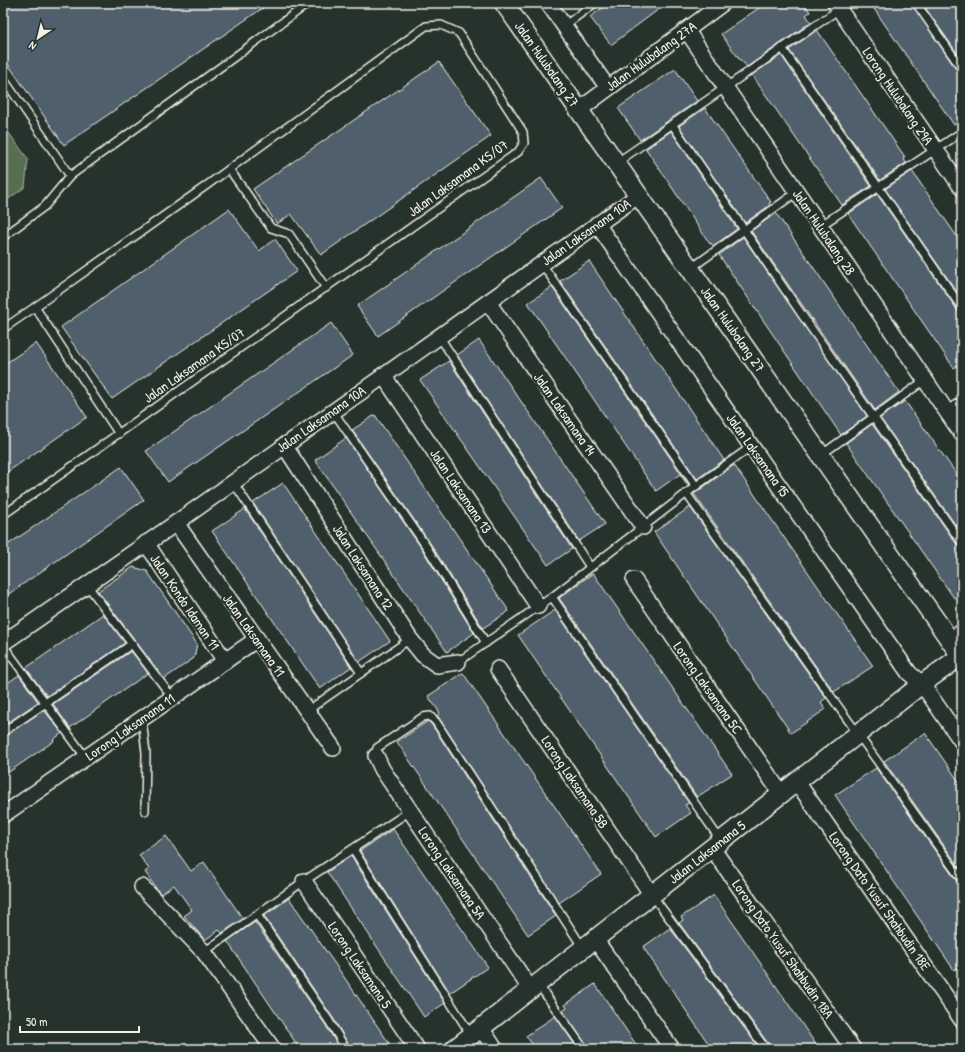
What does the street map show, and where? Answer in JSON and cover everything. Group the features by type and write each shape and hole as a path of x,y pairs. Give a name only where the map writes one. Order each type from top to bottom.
{"street":[{"name":"Jalan Hulubalang 27","path":"504,3 820,455 956,636 961,656"},
{"path":"548,3 608,88"},
{"name":"Jalan Hulubalang 27A","path":"579,110 724,3"},
{"name":"Lorong Hulubalang 29A","path":"841,5 962,188"},
{"name":"Jalan Hulubalang 28","path":"686,30 962,434"},
{"name":"Jalan Laksamana 10A","path":"3,644 639,195"},
{"name":"Jalan Laksamana 15","path":"597,224 909,673 922,684 962,742"},
{"name":"Jalan Laksamana 14","path":"488,302 643,527"},
{"name":"Jalan Laksamana 13","path":"383,376 538,606"},
{"path":"949,414 962,405"},
{"name":"Jalan Laksamana 12","path":"284,445 410,638 423,655 437,665 458,662"},
{"name":"Jalan Laksamana 11","path":"176,522 333,748"},
{"name":"Jalan Kondo Idaman 11","path":"146,543 225,661"},
{"name":"Lorong Laksamana 5C","path":"634,580 782,795"},
{"name":"Lorong Laksamana 11","path":"3,815 257,639"},
{"name":"Jalan Laksamana 5","path":"454,1049 782,795 922,684 961,656"},
{"name":"Lorong Laksamana 5B","path":"498,669 652,895"},
{"name":"Lorong Laksamana 5A","path":"376,756 382,769 410,811 534,987"},
{"name":"Lorong Dato Yusuf Shahbudin 18E","path":"797,782 962,1020"},
{"name":"Lorong Dato Yusuf Shahbudin 18A","path":"716,845 853,1049"},
{"name":"Lorong Laksamana 5","path":"304,881 417,1049"},
{"path":"142,888 204,952 272,1049"},
{"path":"589,943 672,1049"},
{"path":"476,1031 495,1049"}],"lane":[{"path":"3,237 45,206 70,176 309,3"},
{"path":"564,26 596,3"},
{"path":"916,3 962,69"},
{"path":"616,163 782,48 841,5"},
{"name":"Jalan Laksamana KS/07","path":"3,329 229,169 426,26 441,25 459,33 523,132 524,143 518,152 3,515"},
{"path":"782,48 962,308"},
{"path":"3,78 70,176"},
{"path":"672,124 873,417 962,543"},
{"path":"820,226 962,132"},
{"path":"229,169 271,228 289,234 326,288"},
{"path":"690,269 797,192"},
{"path":"542,264 696,486"},
{"path":"36,307 120,434"},
{"path":"438,336 590,566"},
{"path":"820,455 925,380"},
{"path":"333,411 426,546 486,643"},
{"path":"458,662 552,597 590,566 752,446"},
{"path":"233,482 361,673"},
{"path":"686,494 962,880"},
{"path":"87,585 172,697"},
{"path":"552,597 716,845"},
{"path":"307,710 410,638"},
{"path":"3,644 86,758"},
{"path":"3,732 132,644"},
{"path":"376,756 377,748 423,717 430,716 440,728 589,943"},
{"path":"142,718 146,753 145,811"},
{"path":"204,952 304,881 410,811"},
{"path":"353,849 476,1031"},
{"path":"652,895 766,1049"},
{"path":"257,915 329,1021 346,1049"},
{"path":"534,987 584,1049"}],"green space":[{"path":"3,125 28,159 25,187 3,203"}],"building":[{"path":"3,3 270,3 64,145 3,57"},
{"path":"609,3 667,3 611,45 590,17"},
{"path":"766,3 804,3 810,12 806,15 811,22 747,67 721,34"},
{"path":"870,3 911,3 958,72 962,74 962,119 954,125"},
{"path":"922,3 962,3 962,60"},
{"path":"817,30 905,157 903,158 906,163 880,180 789,50"},
{"path":"781,55 871,186 842,205 752,75"},
{"path":"439,62 491,136 321,255 291,214 277,224 253,189"},
{"path":"675,69 697,101 640,140 618,108"},
{"path":"705,108 771,202 769,203 770,205 745,223 679,126"},
{"path":"671,131 737,229 713,246 711,243 710,244 646,149"},
{"path":"912,171 962,244 962,299 885,189"},
{"path":"541,178 562,208 378,336 357,306"},
{"path":"877,194 958,311 962,313 962,362 954,368 848,214"},
{"path":"229,209 259,251 275,239 297,271 112,399 61,327"},
{"path":"776,213 899,392 875,410 751,231"},
{"path":"743,237 867,416 841,435 719,255"},
{"path":"589,261 724,460 697,479 560,281"},
{"path":"552,287 689,485 688,486 680,474 656,491 528,303"},
{"path":"331,323 353,355 168,482 146,451"},
{"path":"479,340 605,524 579,541 457,355"},
{"path":"36,343 87,417 3,475 3,365"},
{"path":"449,361 572,549 548,565 420,380"},
{"path":"905,401 962,482 962,534 880,418"},
{"path":"375,415 509,611 483,628 430,543 352,430"},
{"path":"872,424 958,546 962,548 962,593 954,598 846,443"},
{"path":"346,438 422,549 474,633 447,652 315,460"},
{"path":"734,465 873,666 834,692 694,494"},
{"path":"121,467 144,500 3,598 3,548"},
{"path":"283,483 390,641 359,662 253,503"},
{"path":"690,507 826,698 821,702 826,709 791,733 654,532"},
{"path":"245,509 351,667 320,689 212,531"},
{"path":"133,567 147,571 197,644 194,658 164,679 98,591"},
{"path":"593,573 732,774 697,797 559,598"},
{"path":"555,610 689,803 685,805 691,813 656,837 518,635"},
{"path":"103,614 125,643 47,696 26,668"},
{"path":"131,651 148,673 70,728 53,704"},
{"path":"463,673 601,874 559,903 437,715 440,713 428,696"},
{"path":"19,675 38,702 3,726 3,686"},
{"path":"44,710 62,733 53,740 54,741 3,776 3,737"},
{"path":"428,721 556,916 528,935 397,742"},
{"path":"925,733 962,786 962,871 884,761"},
{"path":"876,768 958,883 962,885 962,965 954,970 835,795"},
{"path":"393,829 488,967 450,993 360,851"},
{"path":"166,836 191,871 204,862 243,919 222,933 219,930 205,940 184,916 192,910 174,885 161,894 158,891 145,872 149,869 139,855"},
{"path":"351,856 445,1003 424,1017 327,872"},
{"path":"714,895 819,1049 771,1049 679,923 683,920 681,917"},
{"path":"289,898 393,1049 351,1049 333,1018 264,916"},
{"path":"255,922 325,1024 340,1049 300,1049 227,941"},
{"path":"670,928 760,1049 712,1049 643,947"},
{"path":"595,984 639,1049 589,1049 563,1011 567,1008 565,1005"},
{"path":"555,1016 578,1049 536,1049 526,1036"}]}
